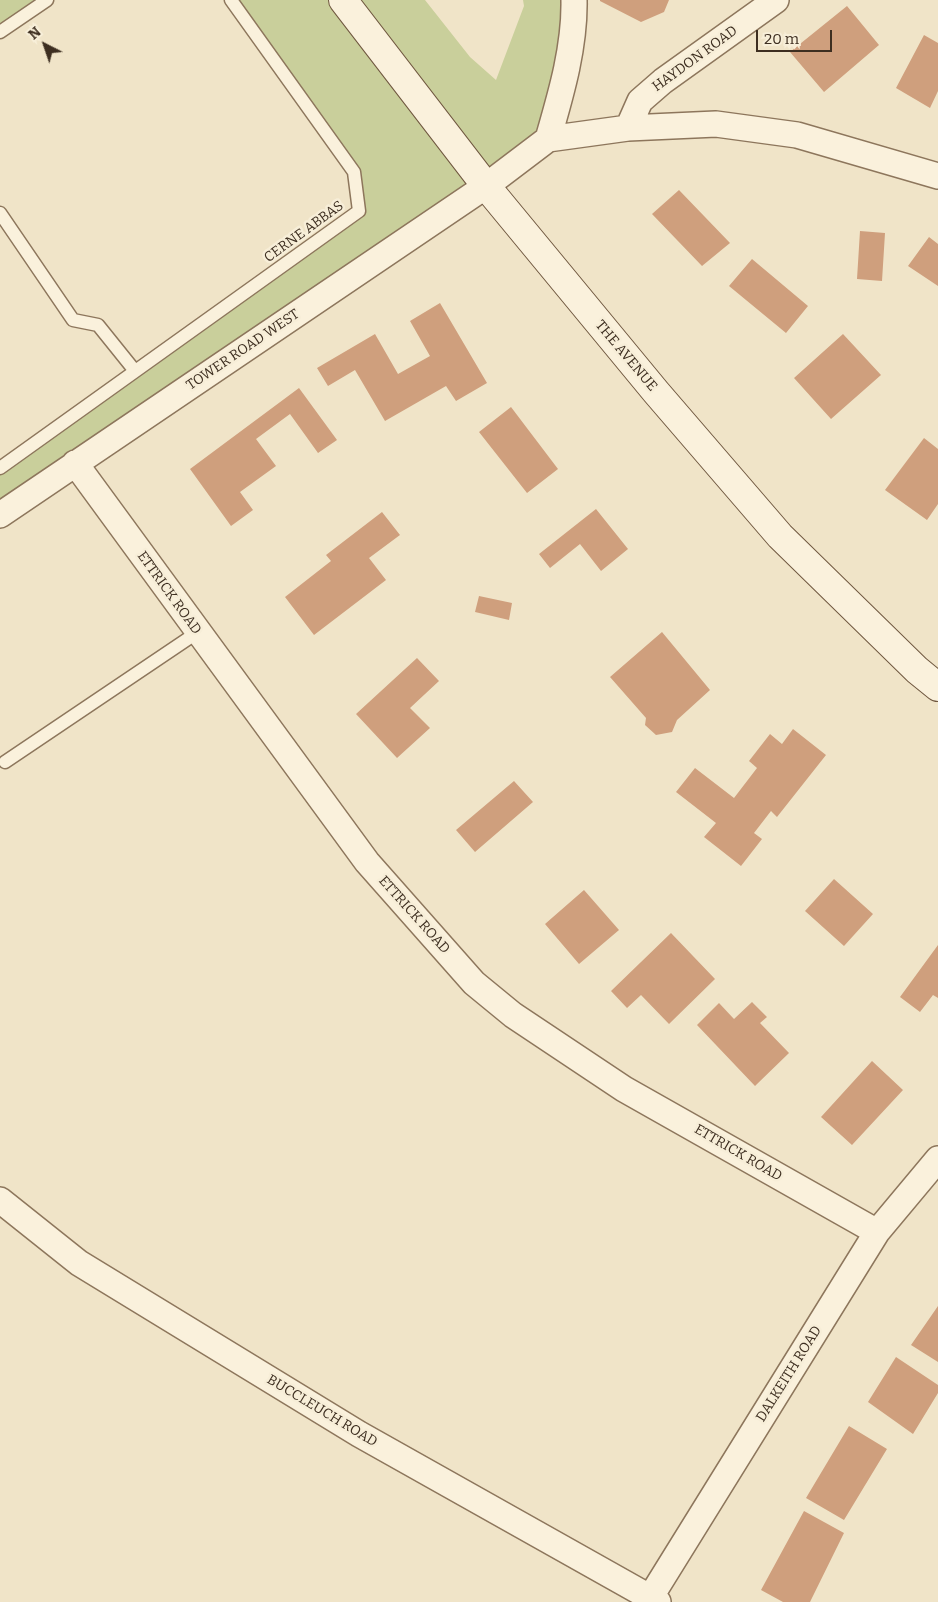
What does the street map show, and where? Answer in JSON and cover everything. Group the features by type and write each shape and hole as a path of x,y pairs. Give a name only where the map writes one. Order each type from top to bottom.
{"main road":[{"name":"THE AVENUE","path":"343,0 486,186 656,392 780,536 917,670 938,687"}],"street":[{"path":"548,139 564,84 574,17 574,0"},
{"name":"HAYDON ROAD","path":"628,128 640,101 663,81 776,0"},
{"path":"486,186 548,139 628,128 716,124 797,135 938,176"},
{"name":"TOWER ROAD WEST","path":"0,515 486,186"},
{"name":"ETTRICK ROAD","path":"75,463 367,862 474,983 513,1015 624,1089 877,1232"},
{"name":"DALKEITH ROAD","path":"654,1600 877,1232 938,1158"},
{"name":"BUCCLEUCH ROAD","path":"0,1200 79,1263 359,1434 654,1600"}],"lane":[{"path":"0,32 47,0"},
{"name":"CERNE ABBAS","path":"0,468 359,211 354,172 231,0"},
{"path":"0,213 73,320 98,325 135,372"},
{"path":"5,762 198,632"}],"green space":[{"path":"0,0 47,0 0,32"},
{"path":"231,0 425,0 470,57 496,80 524,6 523,0 574,0 548,139 0,515 0,468 359,211 354,172"}],"building":[{"path":"600,0 669,0 664,12 641,22"},
{"path":"847,6 879,45 824,92 790,52"},
{"path":"924,35 938,43 938,91 930,108 896,88"},
{"path":"679,190 730,243 702,266 652,214"},
{"path":"860,231 885,233 882,281 857,279"},
{"path":"929,237 938,244 938,286 908,266"},
{"path":"752,259 808,306 786,333 729,286"},
{"path":"440,303 487,383 456,401 446,386 385,421 355,370 328,386 317,368 375,334 398,374 430,356 410,321"},
{"path":"843,334 881,375 831,419 794,378"},
{"path":"299,388 337,440 318,453 290,414 256,439 276,466 240,492 253,510 231,526 190,469"},
{"path":"511,407 558,469 527,493 479,432"},
{"path":"924,438 938,449 938,504 927,520 885,490"},
{"path":"596,509 628,549 601,571 580,544 550,568 539,554"},
{"path":"382,512 400,535 369,558 386,580 314,635 285,597 331,561 326,555"},
{"path":"479,596 512,603 509,620 475,612"},
{"path":"662,632 710,690 677,720 672,732 656,735 645,725 646,718 610,677"},
{"path":"417,658 439,681 410,708 430,728 397,758 356,714"},
{"path":"793,729 826,755 777,817 771,811 754,833 762,839 741,866 704,837 716,823 676,792 695,768 734,798 757,768 749,761 770,734 782,744"},
{"path":"514,781 533,802 475,852 456,830"},
{"path":"834,879 873,914 844,946 805,911"},
{"path":"584,890 619,930 579,964 545,924"},
{"path":"671,933 715,979 669,1024 641,995 627,1008 611,991"},
{"path":"938,945 938,998 933,995 920,1012 900,997"},
{"path":"752,1002 767,1017 760,1023 789,1053 755,1086 697,1025 719,1003 734,1019"},
{"path":"872,1061 903,1090 852,1145 821,1117"},
{"path":"938,1306 938,1362 911,1345"},
{"path":"896,1357 938,1385 938,1393 913,1434 868,1402"},
{"path":"849,1426 887,1449 844,1520 806,1498"},
{"path":"804,1511 844,1533 810,1602 783,1602 761,1590"}]}
